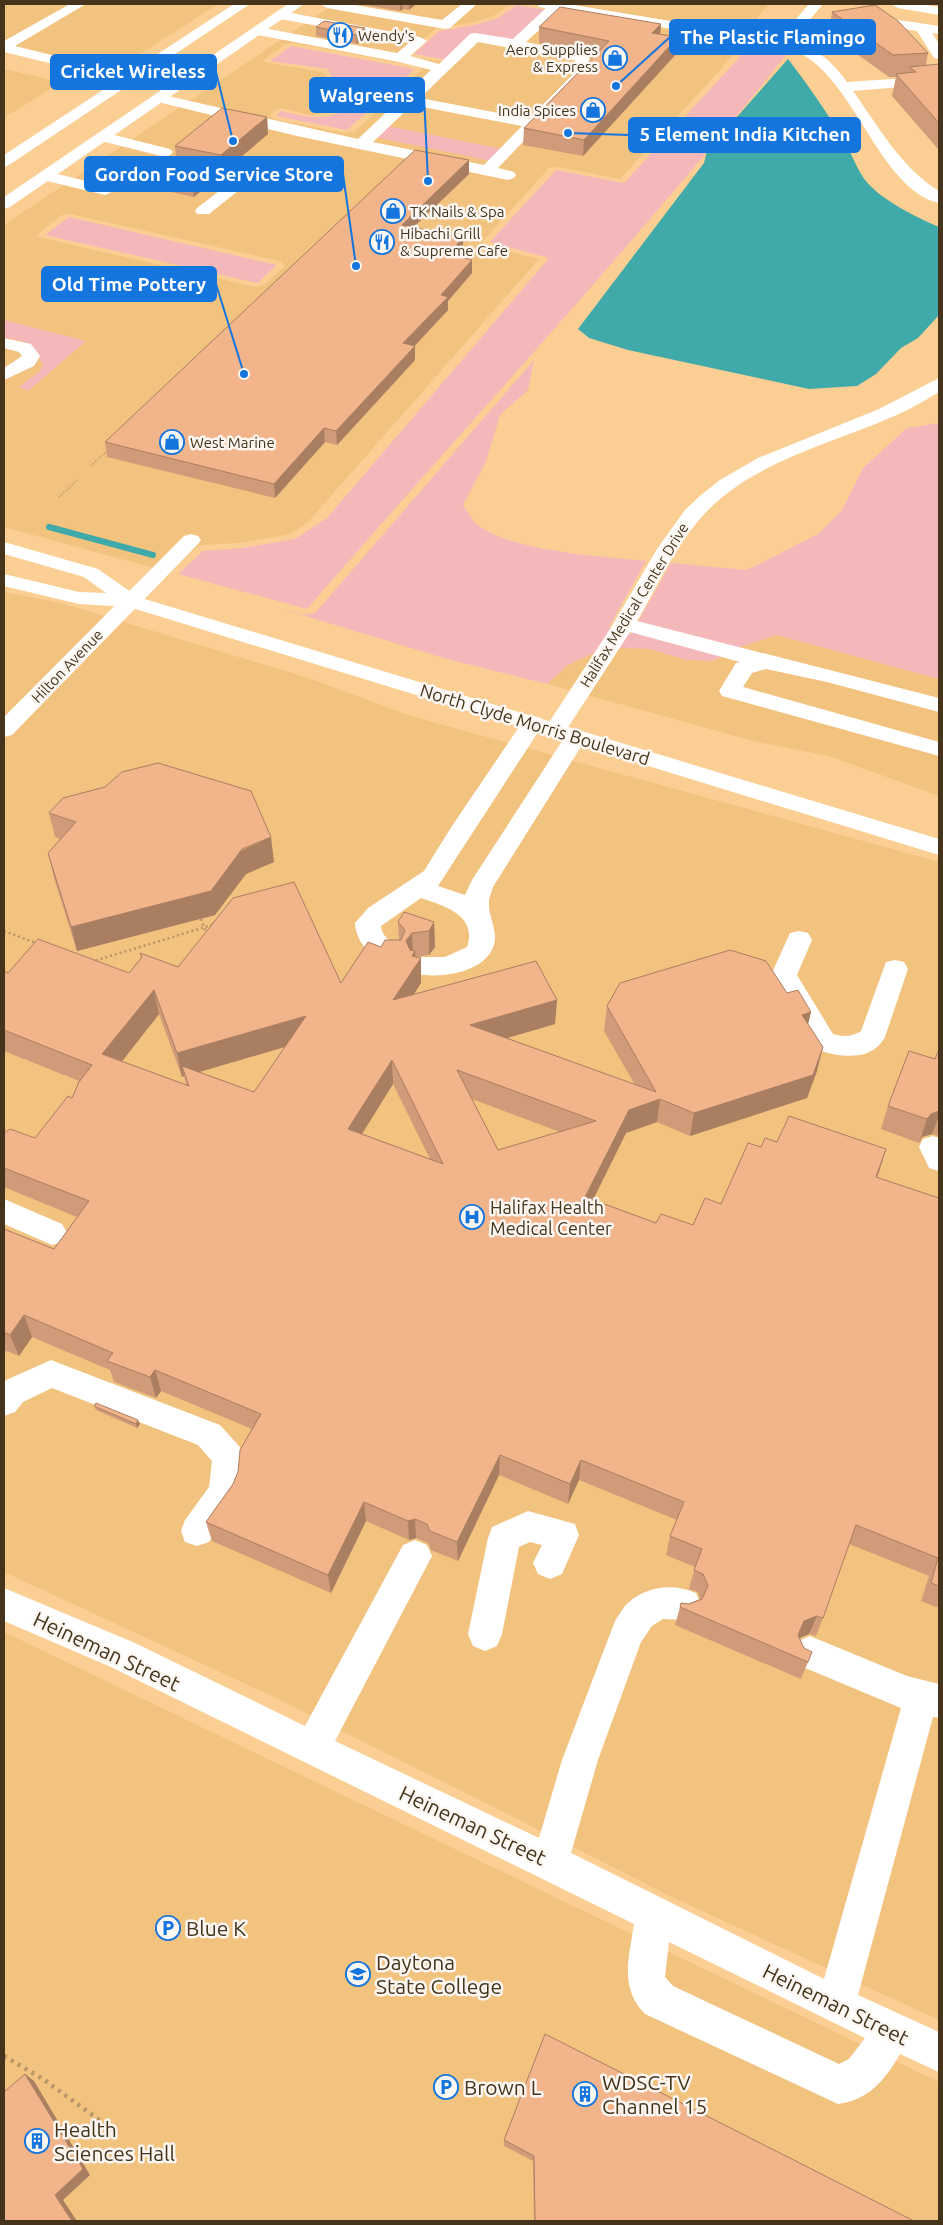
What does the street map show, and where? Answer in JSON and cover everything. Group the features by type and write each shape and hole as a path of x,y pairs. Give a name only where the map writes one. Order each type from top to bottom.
{"main road":[{"path":"4,48 79,4"},
{"path":"4,162 243,4"},
{"path":"4,204 297,4"},
{"path":"327,4 349,6 446,25 470,4"},
{"path":"782,44 816,4"},
{"path":"898,4 939,11"},
{"path":"516,44 560,5 782,44 804,50 828,66 901,169 916,184 939,198"},
{"path":"422,21 435,9"},
{"path":"280,15 420,41 400,58"},
{"path":"884,22 939,30"},
{"path":"922,28 939,55"},
{"path":"258,31 400,58 443,69"},
{"path":"361,145 475,37 579,57 590,65 487,171"},
{"path":"4,48 131,79"},
{"path":"172,51 163,75 169,80 181,83"},
{"path":"4,62 85,80 109,93"},
{"path":"4,204 4,188 125,105 131,94 131,79"},
{"path":"844,88 939,80"},
{"path":"159,98 361,145 508,175"},
{"path":"409,100 533,124"},
{"path":"102,137 165,152"},
{"path":"45,176 105,190 130,179 146,168 158,166 227,179 234,183 236,187 203,211"},
{"path":"4,343 25,348 37,367 36,372 15,380 4,381"},
{"path":"4,376 28,362 31,356"},
{"name":"Halifax Medical Center Drive","path":"555,730 573,699 624,624 656,564 684,523 705,502 727,485 776,458 888,412 939,384"},
{"name":"Hilton Avenue","path":"4,730 191,540"},
{"name":"North Clyde Morris Boulevard","path":"4,548 91,573 130,601"},
{"name":"North Clyde Morris Boulevard","path":"4,580 79,598 130,601 939,847"},
{"path":"624,624 766,662 828,675 939,704"},
{"path":"766,662 744,668 730,691 939,748"},
{"path":"392,956 376,945 367,932 368,923 377,914 433,877 458,835 555,730"},
{"path":"422,966 433,968 450,966 478,952 482,940 476,901 481,886 555,730"},
{"path":"419,888 463,904 480,921"},
{"path":"799,940 784,975 824,1042 843,1047 862,1044 872,1037 895,969"},
{"path":"4,1211 52,1233"},
{"path":"4,1402 12,1392 51,1374 209,1435 228,1456 225,1492 197,1531"},
{"path":"486,1634 504,1538 528,1526 562,1535 550,1563"},
{"path":"312,1748 415,1556"},
{"path":"550,1862 580,1760 627,1633 640,1614 659,1603 684,1604"},
{"name":"Heineman Street","path":"4,1604 122,1655 448,1815 550,1862 836,2005 939,2052"},
{"path":"810,1653 930,1699 836,2005"},
{"path":"654,1914 646,1977 649,1990 659,2000 838,2084 848,2084 860,2076 892,2031"}],"path":[{"path":"91,466 112,446"},
{"path":"60,496 77,480"},
{"path":"201,919 207,936"},
{"path":"90,962 216,923"},
{"path":"4,931 46,946"},
{"path":"4,2056 43,2079 113,2130"}],"shaded area":[{"path":"4,4 218,4 114,71 4,44"},
{"path":"334,4 511,4 493,16 471,23 435,29 408,53 412,57 450,63 458,62 479,41 549,8 754,45 742,46 620,179 558,167 549,168 482,242 487,246 539,259 309,521 290,534 240,543 199,545 169,572 4,527 4,225","holes":["292,43 417,66 422,69 354,132 345,133 274,119 270,116 275,110 280,108 310,115 329,113 342,108 363,90 359,84 328,79 322,72 264,62 264,60 285,44","70,214 280,261 285,266 264,285 256,287 38,237 38,234 62,215"]},
{"path":"561,4 769,4 749,28 770,34 765,40"},
{"path":"517,5 552,11 516,44 475,37 451,61 414,54 439,31 475,25 498,18"},
{"path":"291,46 415,69 347,130 276,116 281,111 308,117 329,116 348,108 370,91 365,82 332,77 328,69 270,61"},
{"path":"749,47 790,50 673,193 307,609 178,574 203,551 242,548 295,539 327,518 549,258 490,242 556,170 624,183"},
{"path":"4,69 61,82 4,118"},
{"path":"382,125 507,150 495,162 370,136"},
{"path":"69,217 277,265 257,283 45,235"},
{"path":"4,320 86,341 28,391 19,387 39,372 43,365 35,351 28,344 4,337"},
{"path":"534,360 528,390 500,415 486,462 463,505 479,526 495,535 514,542 583,555 646,561 609,627 631,634 671,563 747,570 818,534 842,510 863,468 907,428 939,423 939,679 777,635 737,648 713,661 686,660 650,649 621,648 598,651 568,665 547,684 447,659 279,608 306,615 316,612"},
{"name":"Halifax Health Medical Center","path":"4,592 61,603 308,678 411,716 939,862 939,2020 674,1898 276,1698 4,1572"},
{"path":"777,635 939,679 939,796 829,756 754,741 547,684 568,665 598,651 621,648 650,649 686,660 737,648"},
{"name":"Daytona State College","path":"4,1632 939,2082 939,2221 4,2221"}],"water":[{"path":"788,59 811,89 845,142 865,180 889,201 939,227 939,315 918,338 901,348 876,374 857,386 809,389 628,350 589,338 578,329 704,163 707,151"}],"building":[{"path":"875,5 898,21 928,53 893,55 832,12"},
{"path":"560,7 661,24 652,33 678,37 584,140 524,128 609,41 539,27"},
{"path":"324,21 365,28 356,35 316,27"},
{"path":"939,64 939,123 896,74 916,72 909,67"},
{"path":"222,108 267,117 221,155 175,146"},
{"path":"415,150 469,160 402,225 463,238 448,254 472,260 441,295 448,297 403,343 415,346 336,431 324,428 274,484 105,442"},
{"path":"158,763 251,791 271,837 242,849 211,891 71,927 48,853 76,822 49,813 63,798 105,787 122,772"},
{"name":"Halifax Health Medical Center","path":"294,882 341,983 368,942 381,947 385,940 401,940 405,930 398,922 404,912 434,922 429,931 412,933 406,941 410,950 415,951 412,956 421,958 393,1000 536,961 557,1000 470,1025 656,1092 607,1006 620,983 730,950 766,961 787,993 798,990 811,1012 802,1015 823,1047 813,1075 694,1113 660,1099 629,1110 585,1197 656,1223 661,1214 693,1225 705,1198 721,1204 748,1143 761,1147 765,1138 777,1142 789,1116 886,1149 876,1177 939,1198 939,1586 931,1583 938,1558 856,1525 823,1618 817,1616 804,1621 798,1635 804,1648 812,1652 808,1662 680,1607 681,1603 689,1604 702,1599 708,1586 703,1574 694,1570 702,1549 670,1536 684,1502 581,1460 570,1484 500,1455 457,1542 430,1531 427,1524 415,1519 408,1521 364,1502 328,1575 206,1522 233,1484 238,1472 240,1450 261,1414 155,1370 150,1377 107,1361 113,1353 24,1315 10,1335 4,1332 4,1229 54,1249 89,1201 4,1168 4,1133 10,1129 35,1138 68,1096 72,1098 79,1082 92,1065 4,1030 4,971 8,973 38,939 129,973 142,957 140,953 178,967 233,898","holes":["154,990 177,1053 306,1016 254,1092 182,1066 189,1086 102,1054","392,1060 443,1164 348,1129","457,1070 596,1121 498,1150"]},
{"path":"939,1049 939,1111 931,1114 927,1119 888,1106 909,1051 935,1059"},
{"path":"96,1403 138,1420 136,1424 94,1406"},
{"name":"WDSC-TV Channel 15","path":"545,2034 914,2221 535,2221 534,2156 504,2140"},
{"name":"Health Sciences Hall","path":"25,2074 83,2169 55,2195 72,2221 4,2221 4,2092"}],"waterway":[{"path":"49,527 153,555"}],"place":[{"name":"Wendy's","path":"340,35"},
{"name":"Aero Supplies & Express","path":"615,58"},
{"name":"The Plastic Flamingo","path":"616,86"},
{"name":"India Spices","path":"593,110"},
{"name":"5 Element India Kitchen","path":"568,133"},
{"name":"Cricket Wireless","path":"233,141"},
{"name":"Walgreens","path":"428,181"},
{"name":"TK Nails & Spa","path":"393,211"},
{"name":"Hibachi Grill & Supreme Cafe","path":"382,242"},
{"name":"Gordon Food Service Store","path":"356,266"},
{"name":"Old Time Pottery","path":"244,374"},
{"name":"West Marine","path":"172,442"},
{"name":"Halifax Health Medical Center","path":"472,1217"},
{"name":"Blue K","path":"168,1928"},
{"name":"Daytona State College","path":"358,1974"},
{"name":"Brown L","path":"446,2087"},
{"name":"WDSC-TV Channel 15","path":"585,2094"},
{"name":"Health Sciences Hall","path":"37,2141"}]}
